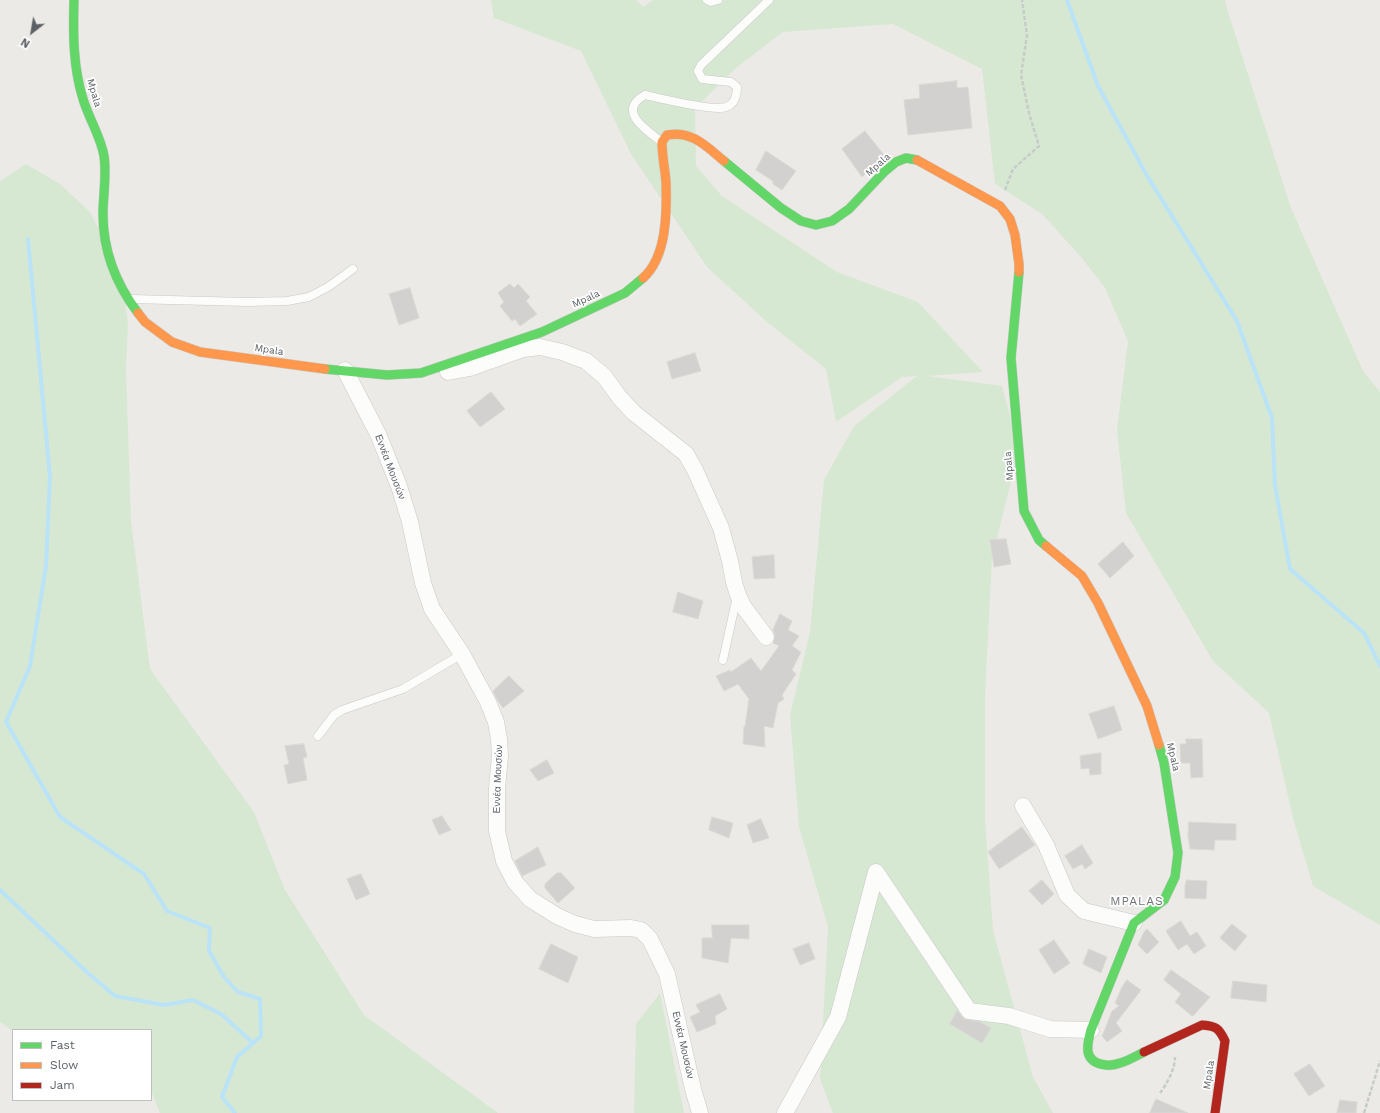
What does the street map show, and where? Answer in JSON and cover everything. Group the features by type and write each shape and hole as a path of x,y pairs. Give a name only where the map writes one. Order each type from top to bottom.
{"street":[{"name":"Mpala","path":"74,0 73,31 75,64 83,100 104,156 105,172 103,214 106,247 114,273 127,298 144,322 172,342 200,352 387,375 421,373 542,332 625,293 650,272 657,260 663,239 666,205 666,181 662,142 667,135 674,133 686,134 699,140 781,208 801,221 816,225 832,221 849,209 884,172 896,162 906,158 920,161 1000,206 1010,219 1015,235 1019,264 1018,291 1011,358 1024,511 1039,540 1056,556 1082,576 1098,602 1147,706 1164,763 1178,853 1175,877 1164,900 1134,923 1091,1030 1088,1041 1088,1053 1094,1061 1103,1065 1120,1064 1202,1025 1212,1026 1220,1030 1225,1041 1215,1113"},
{"path":"421,373 452,372 470,368 524,349 540,347 562,352 586,361 604,376 620,398 634,413 686,454 695,470 721,528 738,595 743,606 766,637"},
{"name":"Εννέα Μουσών","path":"345,370 378,434 399,486 410,522 423,583 432,608 462,654 488,702 496,722 500,756 497,788 497,831 504,861 515,882 530,899 557,916 575,924 594,929 631,928 641,930 650,939 667,974 693,1089 700,1113"},
{"path":"1023,806 1046,845 1067,895 1084,911 1134,923"},
{"path":"785,1113 838,1017 876,872 970,1011 1009,1016 1050,1029 1091,1030"}],"lane":[{"path":"707,0 711,2 718,0"},
{"path":"662,142 637,121 632,111 634,104 645,95 714,109 726,108 734,102 737,94 737,87 731,82 702,79 698,71 701,64 768,0"},
{"path":"127,298 225,302 286,301 309,297 328,287 353,268"},
{"path":"723,660 738,595"},
{"path":"318,736 334,715 342,710 403,690 462,654"}],"path":[{"path":"1000,206 1012,169 1039,146 1029,113 1021,75 1027,36 1022,0"},
{"path":"1160,1094 1167,1084 1175,1061 1174,1038"},
{"path":"1364,1113 1380,1061"}],"green space":[{"path":"491,0 637,0 643,7 653,0 1225,0 1291,208 1363,371 1380,392 1380,925 1313,886 1293,818 1269,713 1213,661 1126,513 1117,430 1128,341 1105,288 1081,257 1042,214 995,184 982,69 893,24 783,32 736,68 695,108 696,166 722,196 837,272 918,302 983,372 927,376 1002,386 1019,449 992,558 985,695 985,819 993,930 1033,1077 1053,1113 833,1113 820,1079 828,927 799,827 790,715 810,632 824,480 854,426 917,376 902,377 836,422 826,369 767,322 707,267 631,154 581,51 494,18"},
{"path":"26,164 60,184 90,212 122,276 128,325 126,370 131,521 150,669 254,812 285,890 364,1015 498,1113 160,1113 152,1093 152,1029 12,1029 12,1030 0,1022 0,181"},
{"path":"660,993 684,1113 634,1113 636,1024"}],"building":[{"path":"957,81 957,88 968,87 972,128 908,135 904,100 920,98 919,85"},
{"path":"865,131 884,155 862,177 842,149"},
{"path":"766,151 796,171 782,190 773,184 773,181 756,170"},
{"path":"510,284 514,288 518,284 530,297 526,301 537,314 520,326 515,319 512,321 500,306 504,302 498,293"},
{"path":"410,288 419,318 399,325 389,294"},
{"path":"695,353 701,371 672,379 667,362"},
{"path":"491,392 505,409 480,427 467,411"},
{"path":"1006,539 1011,564 994,567 990,540"},
{"path":"1123,542 1134,556 1110,578 1098,564"},
{"path":"774,555 775,578 754,579 752,557"},
{"path":"678,592 703,601 698,619 673,612"},
{"path":"780,614 792,621 788,630 799,636 792,646 801,652 792,670 796,674 782,695 784,699 778,703 773,728 764,726 765,747 743,744 744,726 749,699 738,684 724,691 716,676 730,670 731,672 751,658 761,671 779,646 773,643 775,636 773,630"},
{"path":"509,676 524,691 503,708 493,691"},
{"path":"1114,706 1122,730 1098,739 1089,714"},
{"path":"1186,739 1202,739 1203,777 1191,778 1190,763 1181,763 1180,744 1186,744"},
{"path":"304,744 307,757 303,758 307,780 288,784 284,765 289,764 285,746"},
{"path":"1101,753 1101,774 1090,775 1089,768 1081,769 1080,756"},
{"path":"547,760 554,773 538,781 530,770"},
{"path":"442,816 451,830 439,835 432,820"},
{"path":"712,817 733,823 729,838 709,830"},
{"path":"761,819 769,838 753,843 747,825"},
{"path":"1189,822 1236,824 1236,840 1215,840 1214,850 1190,849 1188,836"},
{"path":"1022,827 1035,845 999,869 988,852"},
{"path":"1082,845 1093,863 1085,869 1082,864 1073,869 1065,856"},
{"path":"538,847 546,865 522,876 515,861"},
{"path":"557,873 561,873 575,888 558,903 545,888 545,884"},
{"path":"361,874 370,894 356,900 347,879"},
{"path":"1042,880 1054,894 1042,905 1029,891"},
{"path":"1187,880 1207,881 1206,899 1185,898 1185,885"},
{"path":"1181,921 1190,936 1197,932 1206,946 1194,954 1187,944 1178,950 1166,931"},
{"path":"1232,924 1247,936 1235,951 1220,938"},
{"path":"712,925 749,925 749,939 731,938 728,963 702,958 702,938 712,938"},
{"path":"1147,929 1159,942 1147,954 1138,945"},
{"path":"1054,940 1070,963 1054,974 1039,950"},
{"path":"809,943 815,959 800,965 793,949"},
{"path":"551,944 578,957 568,983 539,969"},
{"path":"1089,949 1107,957 1101,973 1083,964"},
{"path":"1171,970 1210,997 1192,1016 1175,1002 1181,994 1164,980"},
{"path":"1127,980 1141,990 1116,1023 1122,1031 1107,1042 1102,1036 1112,1011 1119,1006 1115,1003"},
{"path":"1233,981 1267,985 1266,1002 1231,998"},
{"path":"720,994 727,1009 715,1016 716,1024 697,1032 690,1017 700,1012 696,1005"},
{"path":"957,1011 964,1019 980,1022 991,1028 982,1043 950,1024"},
{"path":"1310,1064 1325,1086 1309,1096 1294,1074"},
{"path":"1156,1099 1188,1113 1150,1113"},
{"path":"1340,1100 1357,1102 1356,1113 1337,1113"}],"waterway":[{"path":"1067,0 1098,86 1146,174 1237,321 1272,418 1275,485 1290,569 1364,633 1380,666"},
{"path":"28,239 50,477 46,566 30,666 6,722 60,817 144,874 167,911 210,928 209,951 224,977 238,992 260,999 261,1036 237,1057 222,1097 235,1113"},
{"path":"0,890 89,974 115,996 164,1005 193,1000 221,1014 253,1043"}],"traffic: fast":[{"path":"74,0 74,38 77,75 88,114 100,142 105,163 103,214 105,241 117,278 130,302 138,313"},
{"path":"724,161 781,208 801,221 816,225 832,221 849,209 884,172 896,162 906,158 917,160"},
{"path":"1019,272 1011,358 1024,511 1039,540 1046,546"},
{"path":"325,369 387,375 421,373 542,332 625,293 643,278"},
{"path":"1144,1052 1123,1062 1106,1065 1097,1063 1093,1060 1088,1052 1088,1047 1091,1030 1134,923 1164,900 1175,877 1178,853 1164,763 1159,745"}],"traffic: slow":[{"path":"643,278 651,269 657,258 664,233 666,182 662,142 667,135 676,134 692,137 705,145 724,161"},
{"path":"917,160 1000,206 1010,219 1015,235 1019,272"},
{"path":"138,313 145,322 172,342 200,352 325,369"},
{"path":"1046,546 1082,576 1098,603 1147,706 1159,745"}],"traffic: jam":[{"path":"1144,1052 1202,1025 1211,1026 1219,1030 1225,1041 1215,1113"}],"district":[{"name":"MPALAS","path":"1137,901"}]}
